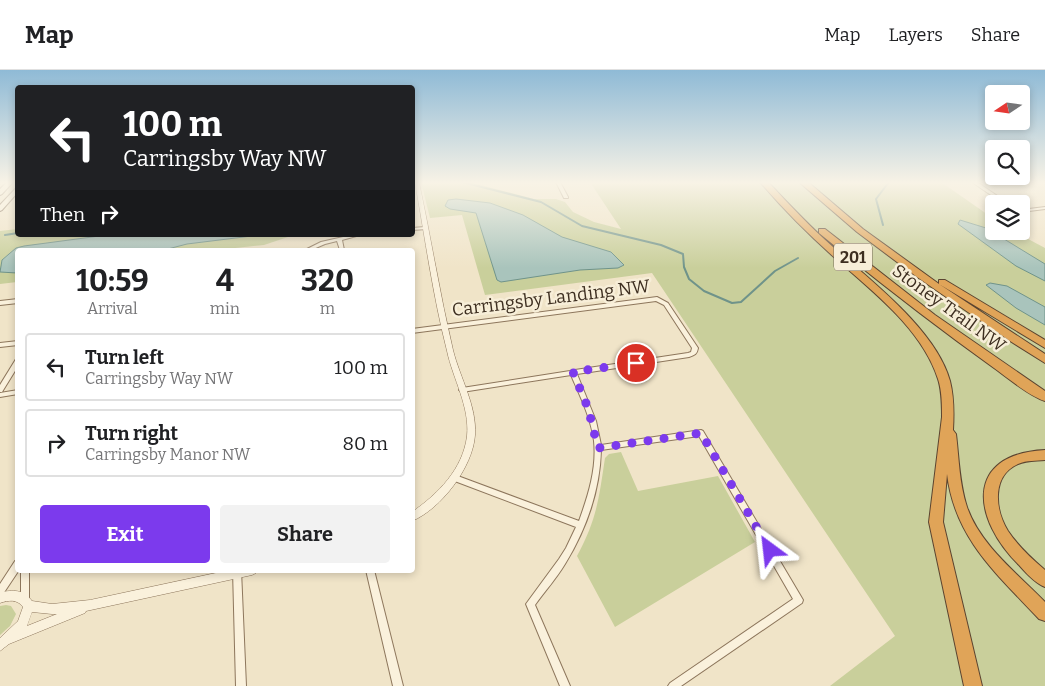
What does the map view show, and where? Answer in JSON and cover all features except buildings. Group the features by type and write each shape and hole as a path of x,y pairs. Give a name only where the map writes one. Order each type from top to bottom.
{"highway":[{"path":"791,211 910,324 929,351 940,372 948,400 948,420 958,501 967,523 994,559 1045,613"},
{"name":"Stoney Trail NW","path":"798,211 866,268 942,326 1045,397"},
{"name":"Stoney Trail NW","path":"837,211 924,278 1045,359"},
{"path":"846,211 916,264 968,299 1045,345"},
{"path":"948,420 936,496 936,522 973,686"},
{"path":"1045,455 1028,455 1004,464 996,474 990,498 995,516 1007,540 1030,567 1045,580"}],"street":[{"path":"415,515 436,499 455,478 466,455 471,436 469,415 445,327 422,211"},
{"path":"415,229 425,228"},
{"path":"313,248 348,237"},
{"path":"339,239 341,248"},
{"name":"Carringsby Landing NW","path":"445,327 657,299 666,304 695,348 694,352 689,355 462,390"},
{"path":"0,303 15,300"},
{"path":"415,331 445,327"},
{"path":"0,345 15,343"},
{"path":"0,390 15,365"},
{"path":"565,686 530,604 563,561 581,525 594,482 598,448 588,408 573,372"},
{"path":"0,394 15,392"},
{"path":"598,448 701,433 799,600 674,686"},
{"path":"455,478 581,525"},
{"path":"0,591 15,568"},
{"path":"4,644 22,625 27,602 25,573"},
{"path":"0,598 18,595 27,602 52,609 90,605 233,573"},
{"path":"237,573 240,686"},
{"path":"371,573 398,686"},
{"path":"4,644 90,605"}],"green space":[{"path":"428,211 572,211 594,222 621,229 609,211 982,211 985,213 985,240 1030,240 1045,248 1045,686 830,686 895,636 652,273 485,295 462,215 430,218"},
{"path":"15,229 15,237 288,237 264,245 236,248 15,248 15,282 0,284 0,231"},
{"path":"621,452 638,491 718,476 755,542 615,627 577,556 593,519 599,497 605,458 609,454"},
{"path":"0,606 11,606 16,614 10,626 0,635"}],"water":[{"path":"461,211 511,211 523,215 562,237 611,252 624,265 618,268 580,270 501,282 497,280 476,213"},
{"path":"960,220 985,228 985,240 1006,240 1045,264 1045,281 1016,266 958,224"},
{"path":"92,237 244,237 187,244 172,248 16,248"},
{"path":"15,249 15,273 0,272 2,260"},
{"path":"990,283 1007,286 1045,307 1045,325 1016,308 986,285"}],"waterway":[{"path":"556,211 582,226 661,245 683,254 684,267 689,279 704,291 732,303 741,302 775,271 798,258"},
{"path":"879,211 883,225"},
{"path":"5,235 15,233"}],"route":[{"path":"636,363 573,372 588,408 598,448 701,433 770,550"}]}
